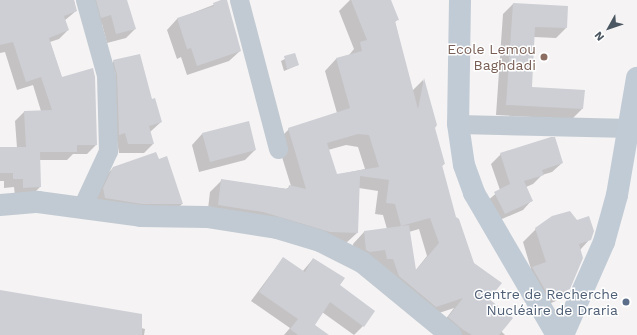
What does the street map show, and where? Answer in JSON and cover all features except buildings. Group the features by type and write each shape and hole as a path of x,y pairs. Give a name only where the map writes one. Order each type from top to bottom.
{"main road":[{"path":"460,0 458,124 464,165 474,193 556,335"},
{"path":"563,335 604,242 617,195 630,128 637,78"}],"street":[{"path":"82,207 108,150 106,76 85,0"},
{"path":"239,0 278,149"},
{"path":"458,124 630,128"},
{"path":"0,205 38,202 141,216 215,218 277,228 320,241 362,262 451,335"}],"place":[{"name":"Ecole Lemou Baghdadi","path":"544,57"},
{"name":"Centre de Recherche Nucléaire de Draria","path":"626,302"}]}
